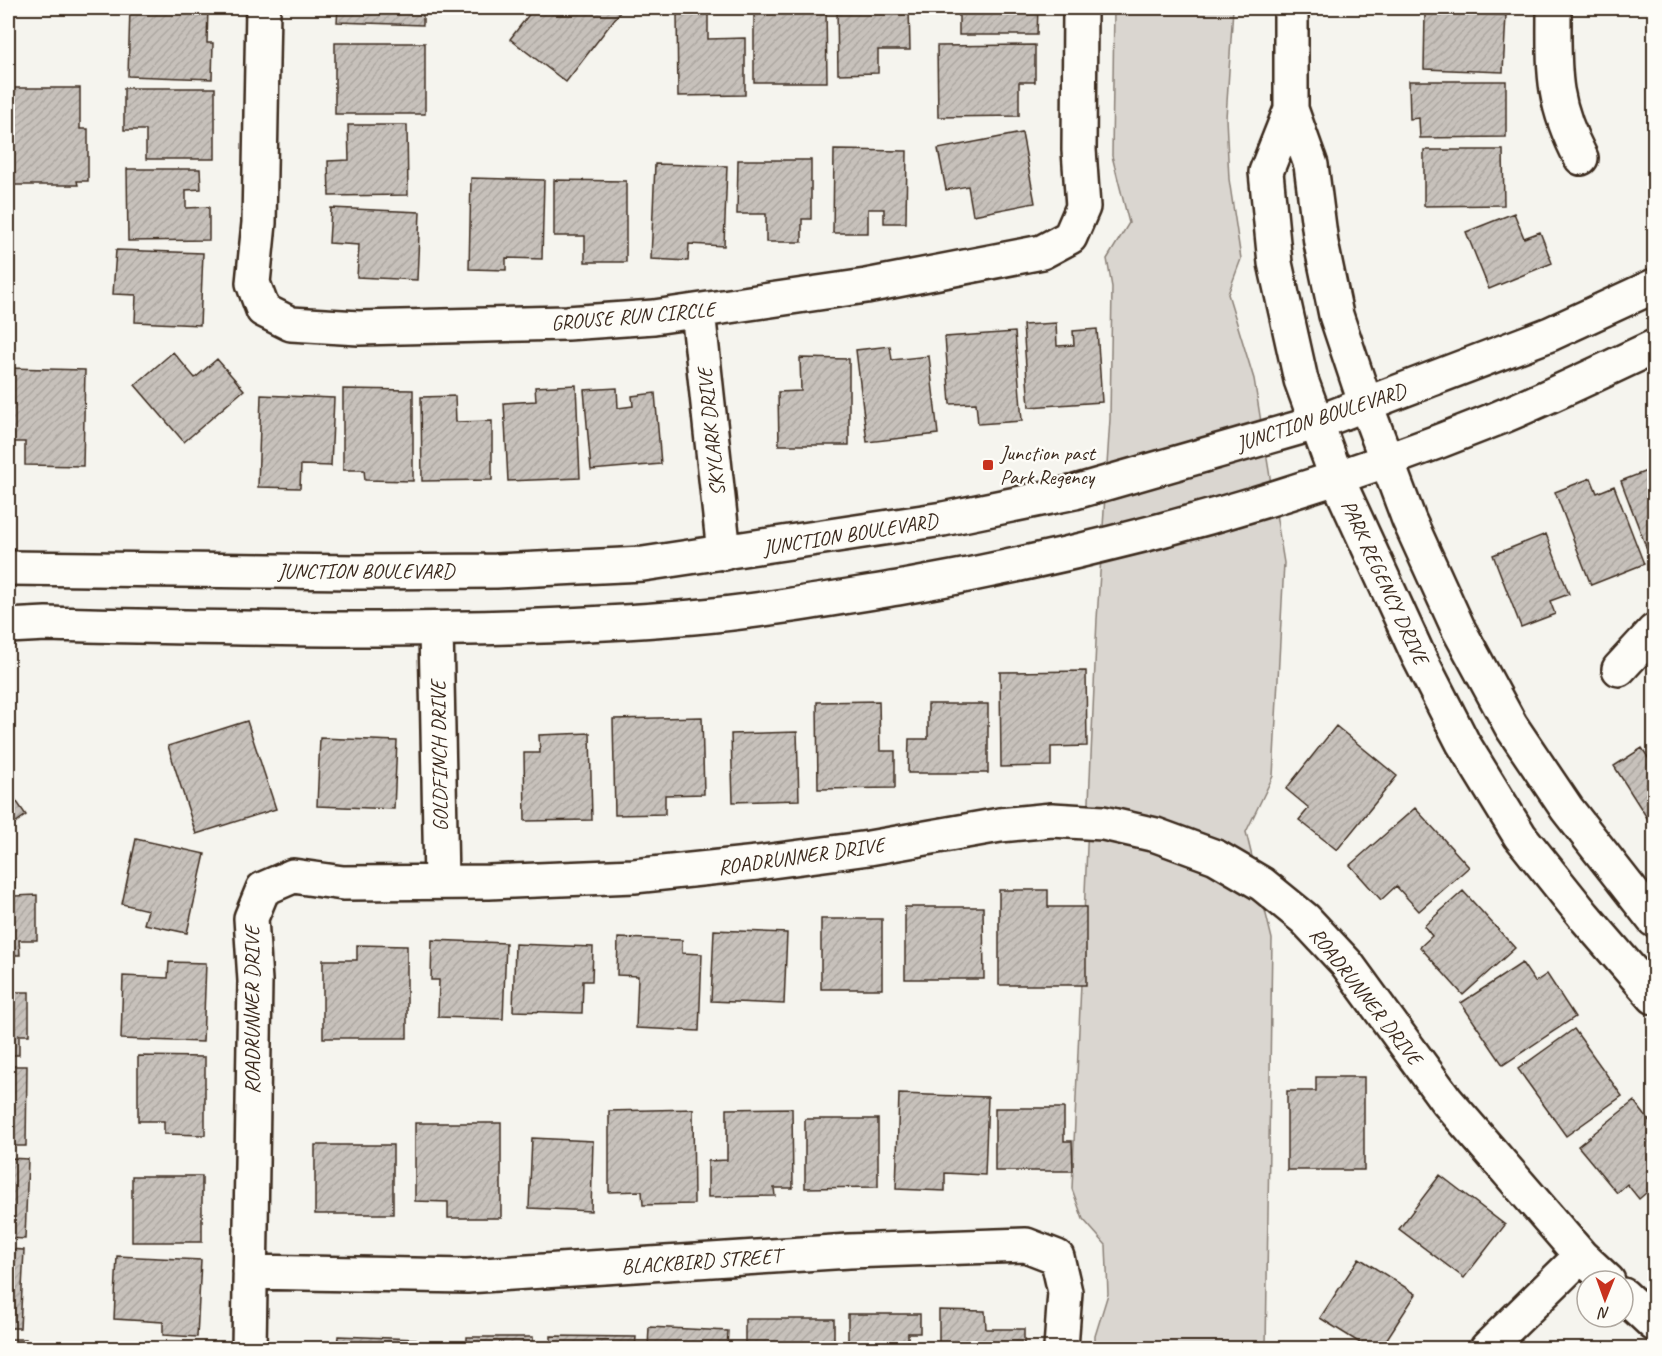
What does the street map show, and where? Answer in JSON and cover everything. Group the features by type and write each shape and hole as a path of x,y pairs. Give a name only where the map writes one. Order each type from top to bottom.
{"street":[{"name":"GROUSE RUN CIRCLE","path":"263,8 259,223 253,283 263,310 291,324 359,328 567,324 698,311 866,286 1042,252 1070,237 1083,207 1079,150 1080,8"},
{"name":"PARK REGENCY DRIVE","path":"1291,8 1291,109 1311,165 1321,243 1336,315 1366,405 1409,520 1459,630 1511,726 1567,810 1654,920"},
{"path":"1554,8 1556,97 1566,129 1581,158"},
{"name":"PARK REGENCY DRIVE","path":"1291,109 1266,172 1275,263 1301,380 1336,476 1418,655 1463,743 1520,836 1584,916 1654,997"},
{"name":"JUNCTION BOULEVARD","path":"8,568 357,572 496,571 643,564 943,519 1075,492 1316,423 1550,334 1654,286"},
{"name":"SKYLARK DRIVE","path":"698,311 724,553"},
{"path":"8,626 46,624 436,629 692,617 799,605 980,573 1192,524 1292,493 1498,418 1654,347"},
{"name":"GOLDFINCH DRIVE","path":"436,629 441,882"},
{"path":"1619,669 1654,631"},
{"name":"ROADRUNNER DRIVE","path":"249,1348 255,981 251,918 262,889 293,876 343,884 634,876 869,848 1000,825 1052,820 1103,822 1156,835 1216,857 1262,884 1305,919 1347,964 1446,1100 1581,1256 1595,1269"},
{"name":"BLACKBIRD STREET","path":"250,1272 509,1274 849,1251 1026,1245 1057,1257 1065,1292 1061,1348"},
{"path":"1487,1348 1581,1256"},
{"path":"1635,1306 1654,1324"}],"shaded area":[{"path":"1114,8 1233,8 1226,118 1229,179 1241,259 1228,294 1254,379 1284,563 1273,776 1246,832 1272,939 1266,1348 1095,1348 1095,1336 1108,1294 1106,1245 1083,1219 1072,1189 1097,619 1110,419 1112,287 1107,259 1129,223 1112,156"}],"building":[{"path":"130,8 208,8 207,43 213,43 212,79 128,76"},
{"path":"338,8 423,8 423,25 337,22"},
{"path":"534,8 623,8 566,82 510,39"},
{"path":"754,8 826,8 827,82 754,82"},
{"path":"837,8 909,8 910,50 878,50 878,73 838,74"},
{"path":"959,8 1038,8 1037,35 959,35"},
{"path":"677,12 708,12 708,39 745,38 745,95 678,96"},
{"path":"1425,12 1506,15 1503,72 1424,69"},
{"path":"335,43 425,43 425,114 335,114"},
{"path":"1035,45 1035,82 1019,82 1019,116 938,117 937,46"},
{"path":"1409,81 1506,81 1506,137 1420,138 1419,118 1410,119"},
{"path":"9,88 80,88 80,129 88,129 88,181 77,181 78,185 8,185"},
{"path":"124,88 215,88 215,159 146,159 146,130 124,130"},
{"path":"348,125 407,125 408,195 329,196 328,161 349,160"},
{"path":"1022,133 1035,203 973,215 968,186 946,190 938,149"},
{"path":"834,150 907,151 906,223 884,223 884,209 868,209 868,233 833,233"},
{"path":"1424,150 1503,150 1504,205 1424,206"},
{"path":"738,160 811,160 811,219 802,219 802,242 766,242 766,214 737,214"},
{"path":"655,164 727,166 724,246 689,244 688,261 651,259"},
{"path":"127,169 200,169 201,189 186,190 186,208 209,207 209,240 128,241"},
{"path":"471,178 544,180 542,259 506,258 506,270 469,269"},
{"path":"554,180 626,181 626,262 585,262 585,236 554,236"},
{"path":"331,208 420,212 417,280 357,277 359,245 329,243"},
{"path":"1514,213 1524,238 1540,232 1552,263 1489,289 1466,232"},
{"path":"116,250 203,253 200,325 135,322 136,295 113,294"},
{"path":"1056,323 1057,346 1074,345 1073,331 1097,329 1102,402 1029,407 1023,325"},
{"path":"1015,332 1022,421 978,424 976,403 950,404 945,337"},
{"path":"890,346 892,360 929,356 938,434 867,442 856,350"},
{"path":"173,352 195,378 217,359 244,390 184,442 135,385"},
{"path":"800,358 849,359 849,445 779,445 778,392 801,391"},
{"path":"8,368 85,370 83,466 25,465 25,442 8,442"},
{"path":"576,385 580,478 508,481 504,403 536,401 535,387"},
{"path":"617,388 618,408 633,406 632,396 655,393 661,464 591,470 584,390"},
{"path":"343,389 413,390 413,481 365,480 364,470 343,470"},
{"path":"261,395 334,398 331,466 301,465 300,488 258,487"},
{"path":"455,396 456,422 492,421 492,480 422,481 421,397"},
{"path":"1654,468 1654,556 1650,557 1621,481"},
{"path":"1591,478 1597,493 1614,486 1644,564 1591,585 1555,492"},
{"path":"1546,534 1569,594 1550,601 1555,614 1521,627 1493,555"},
{"path":"1086,671 1087,746 1051,747 1051,766 1001,767 1000,672"},
{"path":"879,701 880,751 895,751 895,788 818,789 817,702"},
{"path":"928,704 988,704 988,773 908,773 909,739 928,739"},
{"path":"702,717 704,794 665,795 665,814 615,815 613,719"},
{"path":"247,721 276,809 196,834 168,746"},
{"path":"1336,726 1397,776 1337,850 1299,820 1309,808 1286,789"},
{"path":"797,732 799,800 733,802 731,734"},
{"path":"590,733 592,820 525,821 524,753 540,753 539,735"},
{"path":"320,738 397,741 394,809 317,806"},
{"path":"1642,748 1649,759 1654,756 1654,829 1614,766"},
{"path":"8,789 26,815 8,828"},
{"path":"1415,808 1469,867 1419,911 1396,886 1381,900 1350,865"},
{"path":"136,839 205,854 187,933 144,924 148,910 122,904"},
{"path":"8,878 15,878 14,896 37,895 37,940 19,940 20,955 8,955"},
{"path":"999,890 1048,890 1048,907 1086,907 1086,985 999,985"},
{"path":"1463,891 1515,948 1463,995 1420,947 1432,936 1424,926"},
{"path":"905,907 983,907 984,979 905,979"},
{"path":"821,919 882,919 882,989 821,989"},
{"path":"714,930 787,933 784,1004 711,1001"},
{"path":"618,938 682,940 682,953 702,954 699,1031 636,1028 638,976 617,975"},
{"path":"432,940 506,943 503,1019 438,1017 439,980 431,980"},
{"path":"515,944 593,947 592,981 583,981 582,1013 513,1011"},
{"path":"357,945 407,946 407,1038 323,1038 323,960 357,960"},
{"path":"169,962 206,963 203,1042 121,1039 123,976 168,978"},
{"path":"1522,963 1535,982 1547,974 1575,1017 1503,1065 1461,1003"},
{"path":"8,992 29,992 29,1035 19,1035 19,1055 8,1055"},
{"path":"1574,1029 1622,1096 1566,1136 1518,1069"},
{"path":"138,1056 205,1057 205,1135 164,1134 164,1121 138,1121"},
{"path":"8,1066 27,1066 26,1146 8,1146"},
{"path":"1316,1077 1364,1077 1364,1170 1287,1170 1287,1091 1316,1091"},
{"path":"899,1094 988,1097 985,1175 945,1173 945,1191 896,1189"},
{"path":"1634,1101 1654,1127 1654,1186 1639,1199 1627,1184 1617,1193 1578,1146"},
{"path":"792,1108 793,1188 774,1188 775,1196 708,1197 708,1161 727,1160 727,1109"},
{"path":"995,1108 1064,1108 1064,1141 1072,1141 1073,1171 995,1171"},
{"path":"693,1109 694,1204 643,1205 642,1191 609,1192 609,1111"},
{"path":"805,1119 878,1119 878,1187 805,1188"},
{"path":"415,1123 501,1123 501,1218 448,1218 448,1202 415,1201"},
{"path":"532,1138 593,1141 591,1211 529,1208"},
{"path":"315,1145 393,1145 393,1214 315,1214"},
{"path":"8,1158 28,1159 25,1239 8,1238"},
{"path":"1440,1175 1505,1225 1464,1278 1399,1229"},
{"path":"132,1176 202,1176 202,1242 132,1242"},
{"path":"8,1249 24,1250 20,1328 8,1328"},
{"path":"117,1256 201,1260 197,1337 163,1335 163,1322 114,1319"},
{"path":"1359,1258 1416,1294 1381,1348 1368,1348 1320,1318"},
{"path":"939,1310 985,1311 986,1329 1024,1329 1024,1348 939,1348"},
{"path":"848,1314 920,1314 920,1333 908,1333 908,1348 848,1348"},
{"path":"745,1319 834,1319 834,1348 745,1348"},
{"path":"649,1327 728,1331 727,1348 648,1348"},
{"path":"338,1336 416,1339 416,1348 337,1348"},
{"path":"551,1336 636,1337 635,1348 551,1348"},
{"path":"467,1337 533,1337 533,1348 467,1348"},
{"path":"8,1339 26,1339 26,1348 8,1348"}],"place":[{"name":"Junction past Park Regency","path":"988,465"}]}
